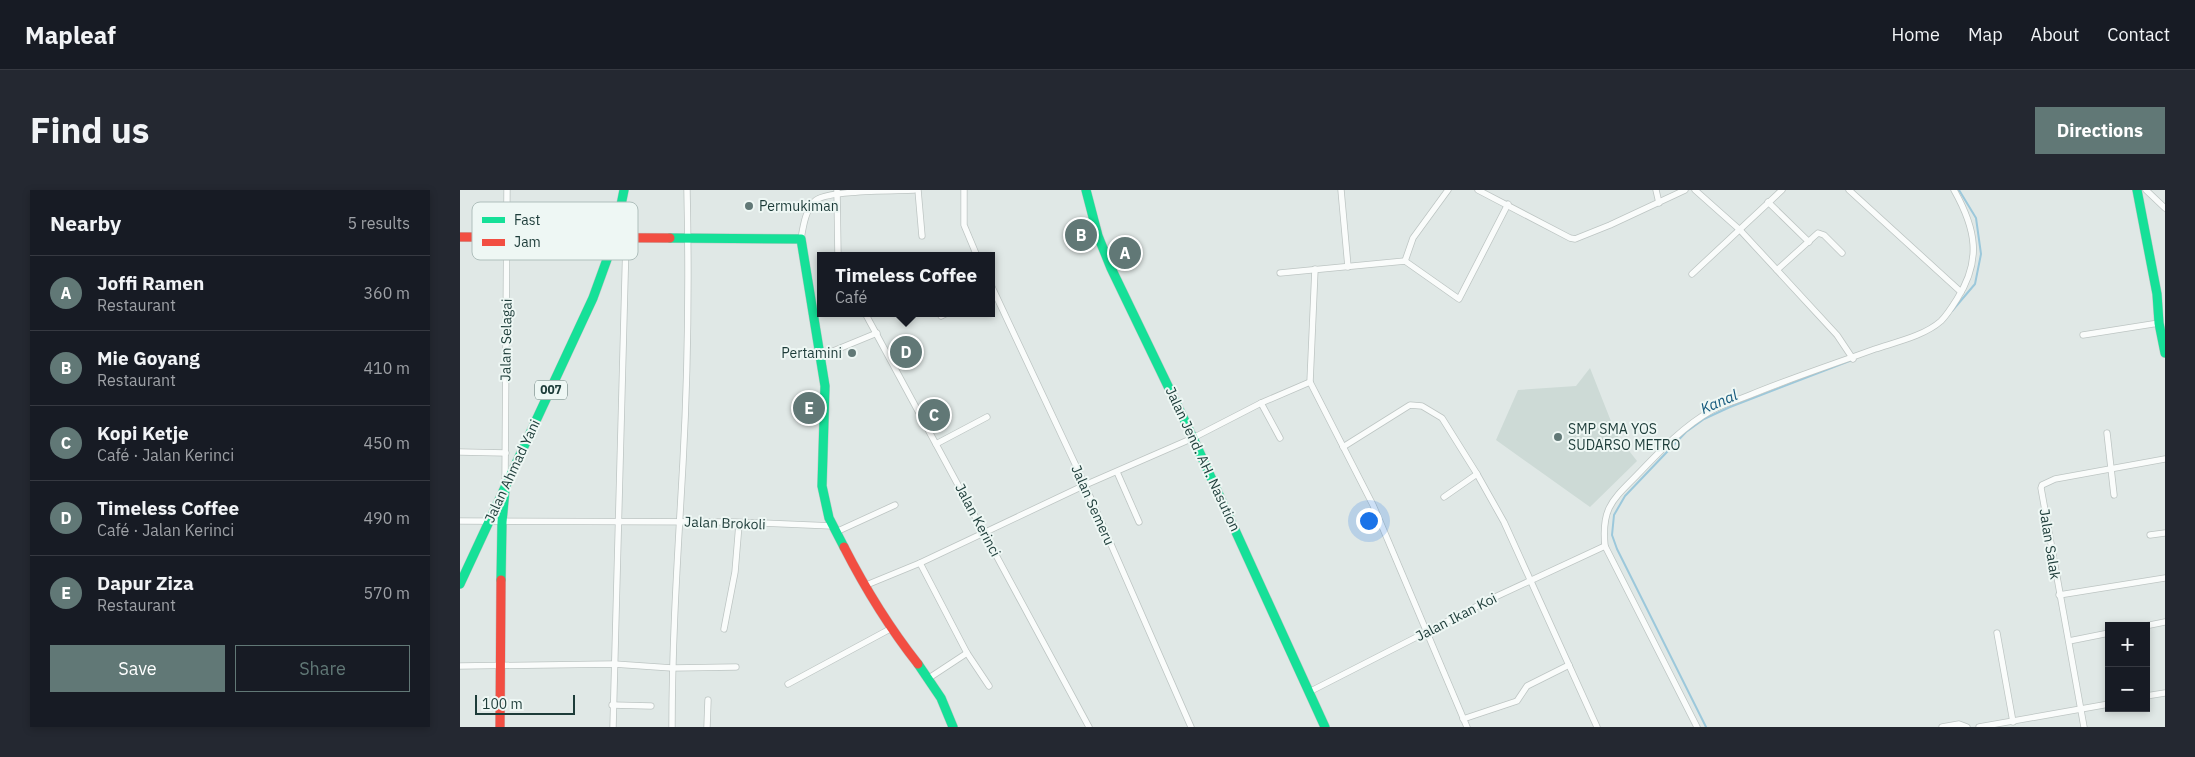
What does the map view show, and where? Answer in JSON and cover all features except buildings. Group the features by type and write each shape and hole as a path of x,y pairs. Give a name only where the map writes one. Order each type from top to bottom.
{"main road":[{"name":"Jalan Jend. AH. Nasution","path":"1086,190 1098,236 1111,268 1194,438 1325,727"},
{"path":"2138,190 2157,294 2159,323 2165,353"},
{"path":"638,240 801,239 821,356 825,398 822,486 824,500 835,529 864,586 890,630 929,678 941,698 953,727"},
{"name":"Jalan Ahmad Yani","path":"460,584 593,298 607,260"},
{"path":"500,727 502,522 505,490"}],"street":[{"path":"672,727 672,668 683,460 688,190"},
{"path":"801,239 810,206 818,198 837,192 914,190"},
{"path":"918,190 922,236"},
{"path":"964,190 964,225 975,252"},
{"path":"1341,190 1348,267"},
{"path":"1405,261 1413,238 1448,190"},
{"path":"1478,190 1570,238 1575,238 1610,225 1685,190"},
{"path":"1656,190 1659,203"},
{"path":"1695,190 1740,230 1837,335 1853,358"},
{"path":"1692,274 1782,190"},
{"path":"1849,190 1961,292"},
{"path":"1698,727 1605,546 1603,527 1606,510 1626,486 1675,436 1712,410 1772,386 1912,337 1940,322 1961,292 1971,272 1973,237 1967,212 1954,190"},
{"path":"2146,190 2165,208"},
{"path":"837,192 838,252"},
{"path":"1768,202 1809,242"},
{"path":"1280,273 1405,261 1459,299 1508,204"},
{"path":"1777,270 1818,233 1822,234 1842,253"},
{"name":"Jalan Selagai","path":"505,490 506,260"},
{"path":"613,727 612,705 625,260"},
{"path":"1315,269 1310,382 1373,505 1428,632 1466,727"},
{"name":"Jalan Semeru","path":"995,300 1085,485 1190,727"},
{"name":"Jalan Kerinci","path":"867,317 1088,725"},
{"path":"2082,335 2159,323"},
{"path":"821,356 877,333"},
{"path":"864,586 920,563 1085,485 1194,438 1310,382"},
{"path":"1261,404 1280,438"},
{"path":"1344,448 1410,405 1422,406 1442,418 1504,522 1597,727"},
{"path":"936,444 987,417"},
{"path":"2107,432 2114,495"},
{"path":"460,452 506,453"},
{"name":"Jalan Salak","path":"2084,727 2041,488 2042,485 2055,479 2165,459"},
{"path":"1117,472 1140,522"},
{"path":"1444,497 1477,474"},
{"path":"835,529 894,505"},
{"name":"Jalan Brokoli","path":"460,521 488,523 679,522 835,529"},
{"path":"724,629 735,572 739,524"},
{"path":"2150,535 2165,533"},
{"name":"Jalan Ikan Koi","path":"1309,692 1530,580 1605,546"},
{"path":"920,563 967,653 989,686"},
{"path":"2059,595 2165,578"},
{"path":"2150,625 2165,622"},
{"path":"788,684 890,630"},
{"path":"1997,633 2013,722"},
{"path":"2069,640 2105,634"},
{"path":"929,678 967,653"},
{"path":"460,666 614,664 672,668 736,667"},
{"path":"1463,719 1517,701 1527,686 1569,665"},
{"path":"2150,695 2165,693"},
{"path":"707,727 708,700"},
{"path":"612,705 651,706"},
{"path":"1978,727 2105,705"},
{"path":"1942,727 1959,724 1967,727"},
{"path":"1082,727 1088,725"}],"shaded area":[{"name":"SMP SMA YOS SUDARSO METRO","path":"1590,368 1616,434 1637,461 1590,507 1496,440 1518,390 1576,386"}],"waterway":[{"name":"Kanal","path":"1952,311 1975,284 1981,254 1976,218 1959,190"},
{"name":"Kanal","path":"1706,727 1617,549 1612,535 1614,515 1625,496 1686,432 1704,419 1730,407 1852,360"}],"traffic: fast":[{"path":"622,202 624,190"},
{"path":"1086,190 1098,236 1111,268 1193,438 1325,727"},
{"path":"2137,190 2157,294 2159,323 2165,353"},
{"path":"670,238 801,239 825,386 822,486 829,518 844,547"},
{"path":"460,584 593,298 607,260"},
{"path":"501,580 502,522 505,490"},
{"path":"918,664 941,698 953,727"}],"traffic: jam":[{"path":"460,237 472,237"},
{"path":"638,238 670,238"},
{"path":"844,547 878,607 918,664"},
{"path":"500,727 501,580"}],"place":[{"name":"Permukiman","path":"749,206"},
{"name":"Mie Goyang","path":"1081,235"},
{"name":"Joffi Ramen","path":"1125,253"},
{"name":"Timeless Coffee","path":"906,352"},
{"name":"Pertamini","path":"852,353"},
{"name":"Dapur Ziza","path":"809,408"},
{"name":"Kopi Ketje","path":"934,415"},
{"name":"SMP SMA YOS SUDARSO METRO","path":"1558,437"}]}
